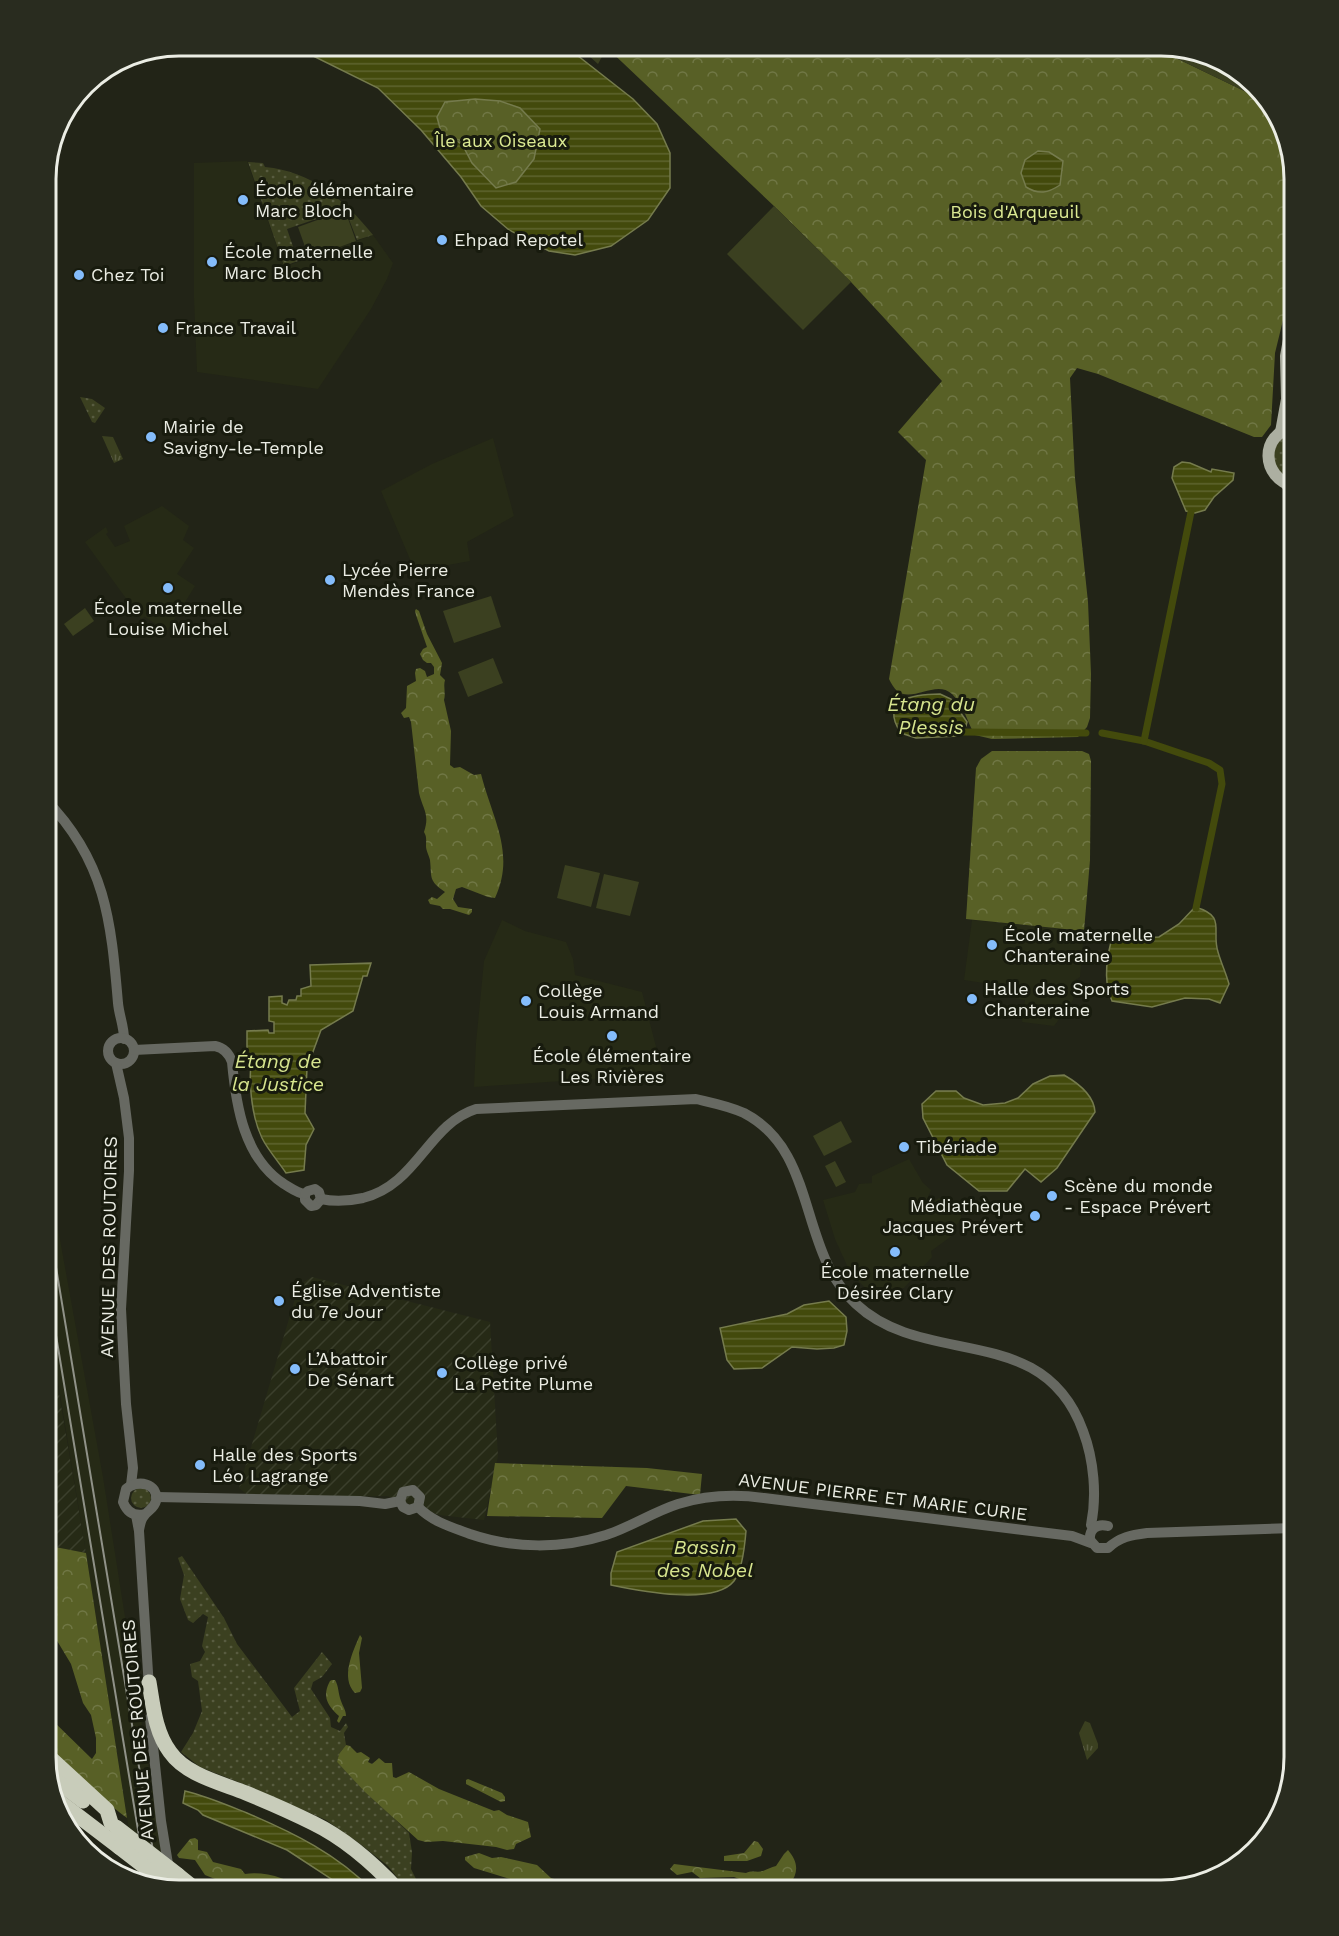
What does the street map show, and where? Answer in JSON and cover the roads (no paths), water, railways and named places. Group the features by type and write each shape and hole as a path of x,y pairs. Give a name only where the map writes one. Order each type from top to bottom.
{"highway":[{"path":"149,1682 163,1742 180,1763 209,1779 314,1823 362,1854 388,1880"},
{"path":"56,1764 107,1810 113,1825"},
{"path":"59,1783 184,1880"},
{"path":"66,1806 158,1879"}],"main road":[{"path":"1281,432 1284,416"},
{"path":"1284,431 1271,444 1268,459 1273,473 1284,481"}],"street":[{"name":"AVENUE DES ROUTOIRES","path":"56,811 85,850 101,886 114,948 118,1014 124,1038 131,1043 134,1050 132,1057 122,1062"},
{"name":"AVENUE DES ROUTOIRES","path":"118,1014 108,1054 122,1062"},
{"path":"111,1042 117,1038 124,1038"},
{"path":"134,1050 215,1046 225,1050 232,1062 240,1116 257,1158 276,1179 305,1194 315,1190 321,1194 321,1199 342,1201 356,1199 368,1197 388,1188 411,1169 449,1124 462,1114 476,1109 696,1099 727,1106 754,1119 771,1132 789,1157 798,1177 826,1265 835,1281 856,1305 879,1322 904,1333 1014,1359 1035,1370 1052,1383 1074,1411 1084,1434 1089,1453 1095,1506 1100,1518 1114,1535 1113,1542"},
{"name":"AVENUE DES ROUTOIRES","path":"122,1062 129,1138 121,1309 126,1404 136,1483 151,1487 156,1497 153,1508 141,1515 139,1531 151,1728 160,1809 172,1880"},
{"path":"136,1483 123,1495 123,1502 126,1508 141,1515"},
{"path":"413,1490 420,1497 418,1507 409,1510 400,1502 403,1492 413,1490"},
{"name":"AVENUE PIERRE ET MARIE CURIE","path":"418,1507 435,1521 477,1536 528,1545 567,1544 596,1538 625,1528 676,1505 699,1498 729,1495 1072,1536 1091,1544"},
{"path":"156,1497 360,1501 385,1504 400,1502"},
{"path":"1093,1528 1091,1525 1095,1506"},
{"path":"1133,1534 1100,1525 1093,1528 1089,1536 1091,1544 1104,1549 1113,1542 1133,1534 1284,1528"},
{"name":"AVENUE PIERRE ET MARIE CURIE","path":"1072,1536 1093,1528"}],"water":[{"path":"313,56 578,56 633,99 657,124 670,153 670,188 648,220 611,246 575,255 549,251 509,230 481,206 461,177 421,130 378,88","holes":["475,99 500,101 520,108 540,129 534,159 516,182 496,188 472,163 462,144 441,132 437,117 445,102"]},
{"path":"1038,151 1049,152 1063,161 1060,185 1043,192 1026,187 1021,173 1025,160"},
{"path":"1182,462 1211,472 1212,469 1234,473 1233,480 1214,497 1205,510 1195,513 1186,511 1172,478 1174,467"},
{"name":"Étang du Plessis","path":"940,694 951,699 967,722 958,736 916,738 901,733 895,722 894,713 902,701 920,695"},
{"path":"1195,907 1211,915 1216,925 1216,944 1229,984 1220,1003 1209,999 1185,998 1152,1007 1112,1001 1107,972 1111,942 1127,938 1159,937 1179,924"},
{"name":"Étang de la Justice","path":"371,963 367,976 363,976 353,1011 321,1030 307,1068 305,1113 314,1129 306,1145 304,1170 286,1173 264,1142 255,1119 251,1086 252,1055 247,1053 247,1031 268,1030 269,1033 274,1033 274,1022 269,1021 269,997 282,996 282,1003 287,1005 289,1000 296,1000 297,996 301,996 301,989 311,986 310,965"},
{"path":"1064,1075 1088,1095 1095,1112 1057,1168 1041,1182 1025,1169 1007,1191 979,1191 947,1165 923,1118 922,1104 936,1091 956,1091 964,1098 983,1105 1005,1103 1018,1098 1033,1084 1050,1076"},
{"path":"829,1301 846,1317 847,1331 844,1345 817,1349 792,1347 762,1368 734,1369 727,1360 720,1328 787,1314 804,1305"},
{"name":"Bassin des Nobel","path":"736,1519 746,1531 744,1549 737,1576 724,1589 694,1595 676,1595 611,1585 611,1573 617,1552 703,1521"},
{"path":"185,1791 247,1813 281,1828 330,1855 361,1880 333,1880 287,1850 203,1815 183,1803"}],"waterway":[{"path":"1144,741 1191,512"},
{"path":"962,732 1086,733"},
{"path":"1102,733 1144,741 1209,763 1220,770 1222,784 1196,908"}],"railway":[{"path":"56,1267 158,1878"},
{"path":"56,1335 146,1876"}],"place":[{"name":"École élémentaire Marc Bloch","path":"243,200"},
{"name":"Ehpad Repotel","path":"442,240"},
{"name":"École maternelle Marc Bloch","path":"212,262"},
{"name":"Chez Toi","path":"79,275"},
{"name":"France Travail","path":"163,328"},
{"name":"Mairie de Savigny-le-Temple","path":"151,437"},
{"name":"Lycée Pierre Mendès France","path":"330,580"},
{"name":"École maternelle Louise Michel","path":"168,588"},
{"name":"École maternelle Chanteraine","path":"992,945"},
{"name":"Halle des Sports Chanteraine","path":"972,999"},
{"name":"Collège Louis Armand","path":"526,1001"},
{"name":"École élémentaire Les Rivières","path":"612,1036"},
{"name":"Tibériade","path":"904,1147"},
{"name":"Scène du monde - Espace Prévert","path":"1052,1196"},
{"name":"Médiathèque Jacques Prévert","path":"1035,1216"},
{"name":"École maternelle Désirée Clary","path":"895,1252"},
{"name":"Église Adventiste du 7e Jour","path":"279,1301"},
{"name":"L’Abattoir De Sénart","path":"295,1369"},
{"name":"Collège privé La Petite Plume","path":"442,1373"},
{"name":"Halle des Sports Léo Lagrange","path":"200,1465"}],"park label":[{"name":"Île aux Oiseaux","path":"501,141"},
{"name":"Bois d'Arqueuil","path":"1015,212"}]}
